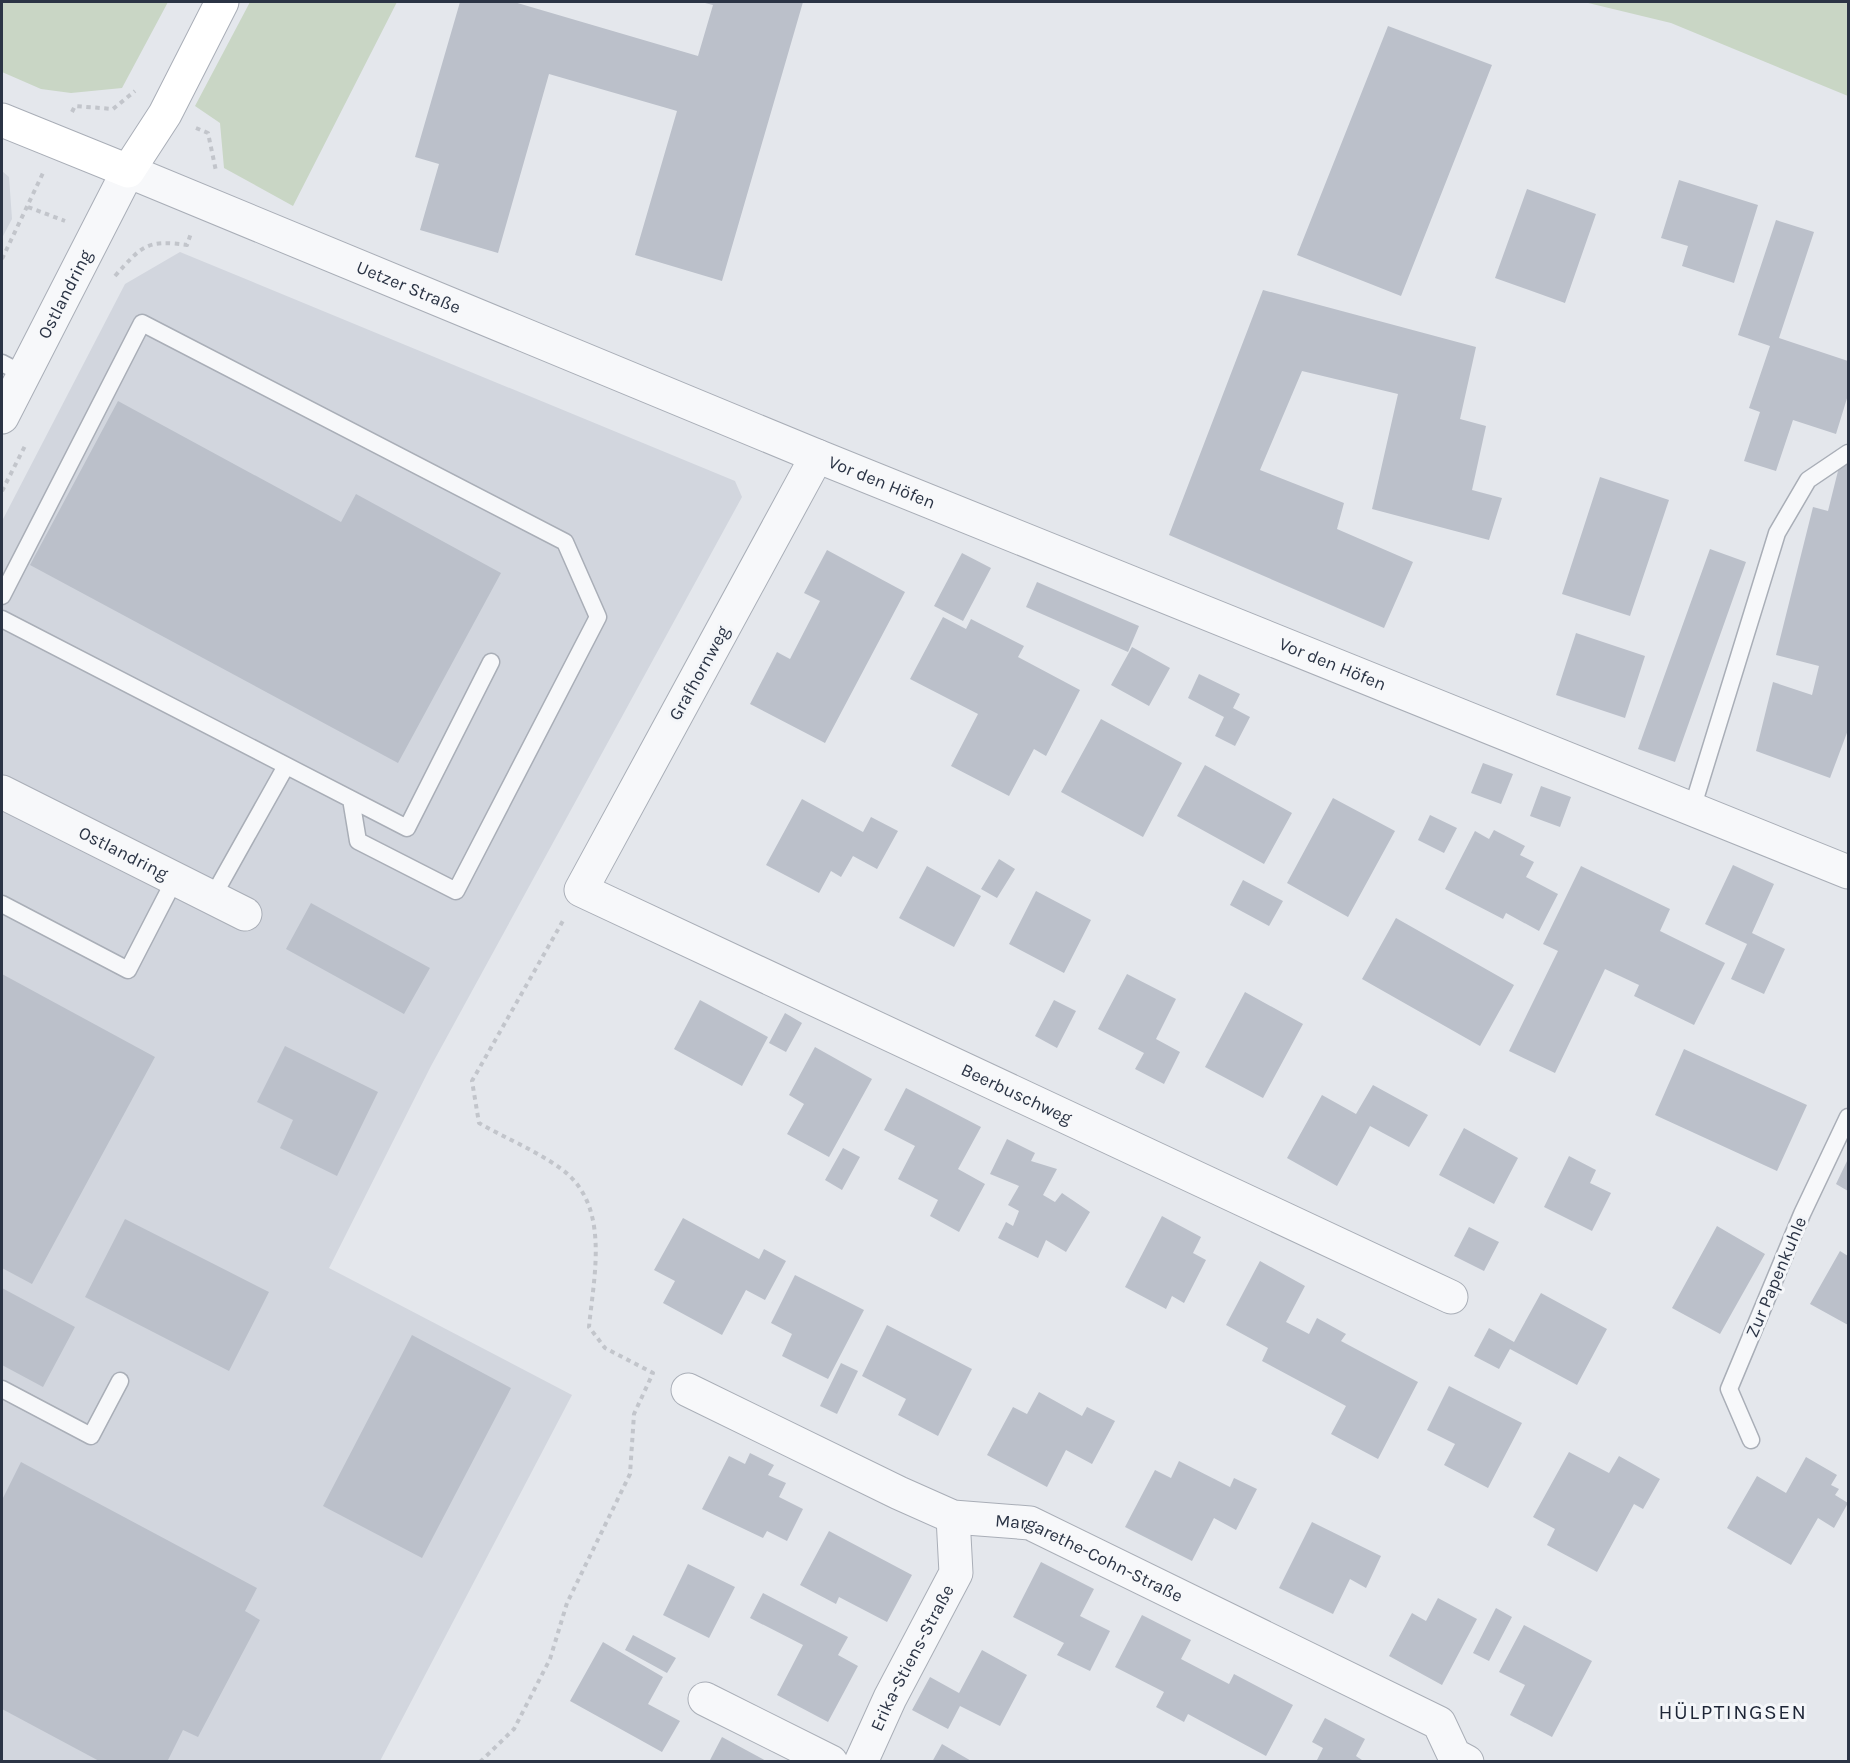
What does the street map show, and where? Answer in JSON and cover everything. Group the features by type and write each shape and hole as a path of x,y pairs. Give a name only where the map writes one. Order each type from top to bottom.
{"street":[{"path":"128,171 165,114 222,2"},
{"name":"Uetzer Straße","path":"2,120 817,456"},
{"name":"Ostlandring","path":"2,417 12,368 128,171"},
{"name":"Vor den Höfen","path":"817,456 1848,872"},
{"name":"Grafhornweg","path":"581,890 817,456"},
{"name":"Ostlandring","path":"2,792 245,914"},
{"name":"Beerbuschweg","path":"581,890 1451,1297"},
{"name":"Margarethe-Cohn-Straße","path":"688,1390 953,1517 1030,1523 1439,1723 1457,1759"},
{"name":"Erika-Stiens-Straße","path":"861,1761 890,1698 956,1573 953,1517"},
{"path":"705,1699 831,1761"}],"lane":[{"path":"2,596 142,323 566,542 598,617 456,891 358,841 351,799"},
{"path":"1692,809 1778,533 1808,480 1848,453"},
{"path":"2,619 407,828 491,662"},
{"path":"212,898 286,766"},
{"path":"2,904 128,970 175,879"},
{"name":"Zur Papenkuhle","path":"1751,1440 1730,1389 1802,1214 1848,1117"},
{"path":"2,1389 91,1436 120,1381"}],"path":[{"path":"2,259 75,106 113,109 131,97 137,89"},
{"path":"111,281 137,251 160,241 187,245 218,168 208,133 131,97"},
{"path":"2,491 29,438"},
{"path":"480,1761 514,1729 550,1659 567,1603 630,1474 634,1414 652,1373 604,1348 589,1327 596,1258 594,1222 584,1193 561,1168 479,1123 472,1081 581,890"}],"shaded area":[{"path":"2,171 9,177 12,219 2,238"},
{"path":"180,252 735,481 742,497 431,1066 329,1268 572,1395 380,1761 2,1761 2,521 125,284"}],"green space":[{"path":"2,2 168,2 122,88 71,93 41,89 2,72"},
{"path":"250,2 397,2 293,206 224,168 220,123 195,106"},
{"path":"1584,2 1848,2 1848,96 1671,23"}],"building":[{"path":"460,2 514,2 698,56 713,5 701,2 803,2 722,281 635,255 677,111 549,74 498,253 420,230 439,164 415,157"},
{"path":"1388,26 1492,65 1401,296 1297,255"},
{"path":"1679,180 1758,205 1734,283 1682,266 1688,246 1661,238"},
{"path":"1527,189 1596,214 1565,303 1495,278"},
{"path":"1776,220 1814,232 1779,338 1848,361 1848,395 1836,434 1793,420 1776,471 1744,461 1760,412 1749,408 1770,346 1738,335"},
{"path":"1263,290 1476,347 1460,419 1486,426 1472,490 1502,498 1489,540 1372,509 1398,394 1302,371 1260,470 1344,503 1337,529 1413,562 1384,628 1169,535"},
{"path":"118,401 341,522 356,494 501,573 398,763 30,565"},
{"path":"1840,463 1848,465 1848,730 1830,778 1756,751 1773,682 1812,695 1819,666 1776,655 1813,507 1828,511"},
{"path":"1600,477 1669,500 1630,616 1562,594"},
{"path":"1710,549 1746,562 1675,762 1638,749"},
{"path":"827,550 905,592 825,743 750,704 777,652 790,659 820,601 804,593"},
{"path":"962,553 991,568 963,621 934,606"},
{"path":"1037,582 1139,626 1128,652 1026,607"},
{"path":"943,617 966,629 971,619 1024,646 1018,657 1080,690 1046,756 1034,749 1009,796 951,766 978,714 910,679"},
{"path":"1576,633 1645,656 1625,718 1556,695"},
{"path":"1132,647 1170,668 1149,706 1111,685"},
{"path":"1199,674 1240,694 1233,708 1250,717 1235,746 1215,736 1224,717 1188,698"},
{"path":"1101,719 1182,763 1143,837 1061,792"},
{"path":"1483,763 1513,774 1501,804 1471,793"},
{"path":"1205,765 1292,813 1264,864 1177,816"},
{"path":"1541,786 1571,797 1560,827 1530,816"},
{"path":"1333,798 1395,831 1348,917 1287,883"},
{"path":"802,799 863,832 871,817 898,831 877,869 853,856 841,877 831,871 819,893 766,865"},
{"path":"1430,815 1457,828 1444,853 1418,840"},
{"path":"1494,830 1525,846 1520,855 1534,862 1526,877 1558,894 1539,931 1506,913 1503,919 1445,889 1475,831 1489,839"},
{"path":"999,859 1015,869 997,898 981,889"},
{"path":"1733,865 1774,884 1752,933 1785,949 1764,994 1731,979 1747,944 1705,924"},
{"path":"927,866 981,896 954,947 899,918"},
{"path":"1581,866 1670,909 1660,931 1725,963 1694,1025 1634,996 1639,985 1605,969 1555,1073 1509,1051 1558,951 1543,944"},
{"path":"1243,880 1283,901 1269,926 1230,905"},
{"path":"1036,891 1091,920 1064,973 1009,944"},
{"path":"311,903 430,968 404,1014 286,949"},
{"path":"1396,918 1514,985 1480,1046 1362,979"},
{"path":"2,974 155,1057 32,1284 2,1268"},
{"path":"1127,974 1176,999 1156,1039 1180,1052 1164,1084 1135,1069 1144,1053 1098,1029"},
{"path":"1245,992 1303,1024 1263,1098 1205,1067"},
{"path":"700,1000 768,1037 742,1086 674,1049"},
{"path":"1054,1000 1076,1011 1057,1048 1035,1036"},
{"path":"785,1013 802,1023 786,1052 769,1043"},
{"path":"285,1046 378,1092 337,1176 280,1148 293,1120 257,1102"},
{"path":"815,1047 872,1079 829,1157 787,1134 804,1104 789,1095"},
{"path":"1684,1049 1807,1105 1777,1171 1655,1115"},
{"path":"1373,1085 1428,1115 1409,1147 1370,1126 1337,1186 1287,1158 1322,1095 1356,1114"},
{"path":"906,1088 981,1127 958,1169 985,1184 959,1232 930,1216 938,1200 898,1179 915,1146 884,1130"},
{"path":"1464,1128 1518,1158 1494,1204 1439,1175"},
{"path":"1007,1139 1035,1153 1031,1161 1057,1169 1043,1195 1055,1202 1062,1193 1090,1212 1066,1252 1046,1240 1038,1258 998,1238 1006,1222 1013,1226 1019,1211 1008,1205 1019,1186 990,1174"},
{"path":"843,1148 860,1157 842,1190 825,1180"},
{"path":"1569,1156 1596,1170 1590,1183 1611,1193 1592,1231 1544,1207"},
{"path":"1848,1159 1848,1191 1836,1184"},
{"path":"1162,1216 1201,1237 1193,1253 1206,1260 1184,1303 1172,1296 1166,1309 1125,1287"},
{"path":"683,1218 759,1259 764,1249 786,1261 765,1300 746,1290 722,1335 663,1303 675,1281 654,1270"},
{"path":"125,1219 269,1292 229,1371 85,1297"},
{"path":"1717,1226 1765,1254 1720,1334 1672,1308"},
{"path":"1469,1227 1499,1242 1484,1271 1454,1256"},
{"path":"1840,1251 1848,1256 1848,1325 1810,1304"},
{"path":"1260,1261 1305,1286 1286,1322 1309,1334 1317,1318 1346,1334 1341,1341 1418,1382 1378,1459 1331,1434 1346,1406 1262,1361 1268,1348 1226,1325"},
{"path":"795,1275 864,1310 828,1379 782,1356 792,1334 771,1323"},
{"path":"2,1288 75,1327 43,1387 2,1365"},
{"path":"1541,1293 1607,1329 1577,1385 1510,1349 1499,1369 1474,1356 1489,1328 1514,1342"},
{"path":"887,1325 972,1369 938,1436 898,1415 906,1399 862,1376"},
{"path":"412,1335 511,1388 422,1558 323,1506"},
{"path":"841,1363 858,1371 837,1414 820,1406"},
{"path":"1449,1386 1522,1423 1488,1488 1444,1465 1455,1444 1427,1430"},
{"path":"1039,1392 1082,1416 1087,1407 1115,1421 1092,1464 1066,1450 1047,1487 987,1455 1013,1407 1027,1414"},
{"path":"1569,1452 1609,1473 1619,1456 1660,1479 1643,1509 1634,1504 1597,1572 1547,1545 1555,1529 1533,1517"},
{"path":"750,1453 774,1465 768,1475 786,1483 779,1497 803,1509 787,1541 767,1531 763,1538 702,1509 729,1456 745,1464"},
{"path":"1806,1457 1837,1475 1831,1485 1839,1489 1835,1495 1848,1503 1834,1528 1818,1518 1791,1565 1727,1528 1757,1476 1786,1493"},
{"path":"1179,1461 1230,1487 1234,1478 1257,1489 1236,1530 1214,1518 1192,1561 1125,1527 1155,1470 1171,1478"},
{"path":"21,1462 257,1588 245,1611 260,1620 198,1737 183,1730 167,1762 101,1762 2,1709 2,1500"},
{"path":"1312,1522 1381,1556 1366,1588 1350,1579 1333,1614 1279,1588"},
{"path":"829,1531 912,1575 887,1622 839,1597 836,1604 800,1585"},
{"path":"1041,1562 1094,1589 1080,1616 1110,1631 1090,1671 1057,1655 1064,1643 1013,1617"},
{"path":"688,1564 735,1587 709,1638 663,1615"},
{"path":"763,1593 848,1637 838,1655 858,1666 828,1722 777,1695 803,1645 750,1618"},
{"path":"1438,1598 1477,1619 1442,1685 1389,1656 1412,1613 1426,1621"},
{"path":"1496,1608 1512,1617 1489,1661 1473,1653"},
{"path":"1142,1615 1191,1640 1181,1659 1229,1684 1234,1674 1293,1705 1266,1756 1188,1714 1184,1722 1156,1707 1164,1692 1115,1667"},
{"path":"1524,1625 1592,1661 1552,1737 1510,1715 1525,1685 1499,1672"},
{"path":"633,1635 676,1658 667,1673 625,1650"},
{"path":"603,1642 663,1677 648,1704 680,1721 662,1752 570,1701"},
{"path":"982,1650 1027,1675 1000,1726 960,1706 948,1729 912,1710 930,1677 959,1693"},
{"path":"1325,1718 1365,1739 1356,1756 1365,1762 1316,1762 1323,1748 1312,1742"},
{"path":"722,1737 768,1762 709,1762"},
{"path":"942,1744 973,1762 932,1762"}],"district":[{"name":"HÜLPTINGSEN","path":"1733,1712"}]}
